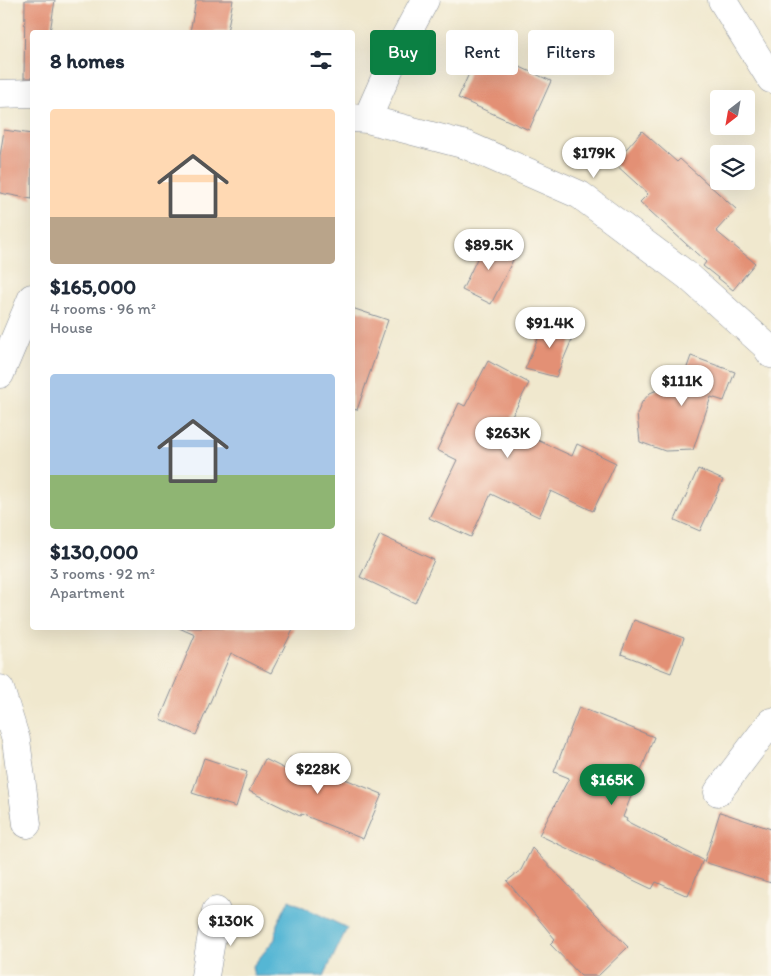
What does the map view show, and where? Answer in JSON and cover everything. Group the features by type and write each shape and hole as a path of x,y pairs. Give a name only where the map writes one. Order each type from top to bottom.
{"main road":[{"path":"425,0 360,118 466,145 580,195 688,276 765,345 771,354"},
{"path":"722,0 771,79"},
{"path":"0,94 30,93"},
{"path":"0,374 30,303"},
{"path":"0,689 16,740 27,824"},
{"path":"718,792 771,722"},
{"path":"204,976 216,911"}],"water":[{"path":"289,900 347,928 324,976 254,976 252,967 275,939 277,924"}],"building":[{"path":"25,0 55,0 50,30 30,30 30,78 24,78"},
{"path":"196,0 233,0 227,30 190,30"},
{"path":"518,66 528,71 528,75 538,75 551,81 529,130 458,98 468,75 518,75"},
{"path":"4,130 30,134 30,199 0,193 0,156"},
{"path":"642,131 677,162 680,159 710,186 710,190 715,190 736,209 716,231 755,263 733,290 703,266 706,262 640,202 648,194 614,163"},
{"path":"487,238 517,252 491,304 462,290"},
{"path":"355,309 388,320 357,410 355,410"},
{"path":"546,320 575,332 556,377 525,369"},
{"path":"691,356 735,372 724,401 711,397 693,450 665,451 640,442 637,414 642,402 650,393 662,388 680,387"},
{"path":"488,361 529,383 507,426 572,456 577,444 616,463 593,511 551,491 539,517 491,494 471,537 429,518 457,460 437,450 459,403 465,406"},
{"path":"698,469 723,480 700,531 675,520"},
{"path":"380,535 434,560 415,603 360,577"},
{"path":"634,620 684,638 671,673 621,654"},
{"path":"184,630 293,630 271,673 231,653 196,735 160,719 195,635"},
{"path":"579,707 654,737 623,817 627,819 626,821 703,860 688,896 656,882 652,889 539,835 569,778 554,772"},
{"path":"291,757 382,794 363,839 301,814 300,816 249,791 265,759 285,769"},
{"path":"204,758 247,772 236,807 192,793"},
{"path":"720,812 771,829 771,883 704,862"},
{"path":"532,848 628,947 598,976 581,976 550,944 555,939 507,881 521,870"}]}
